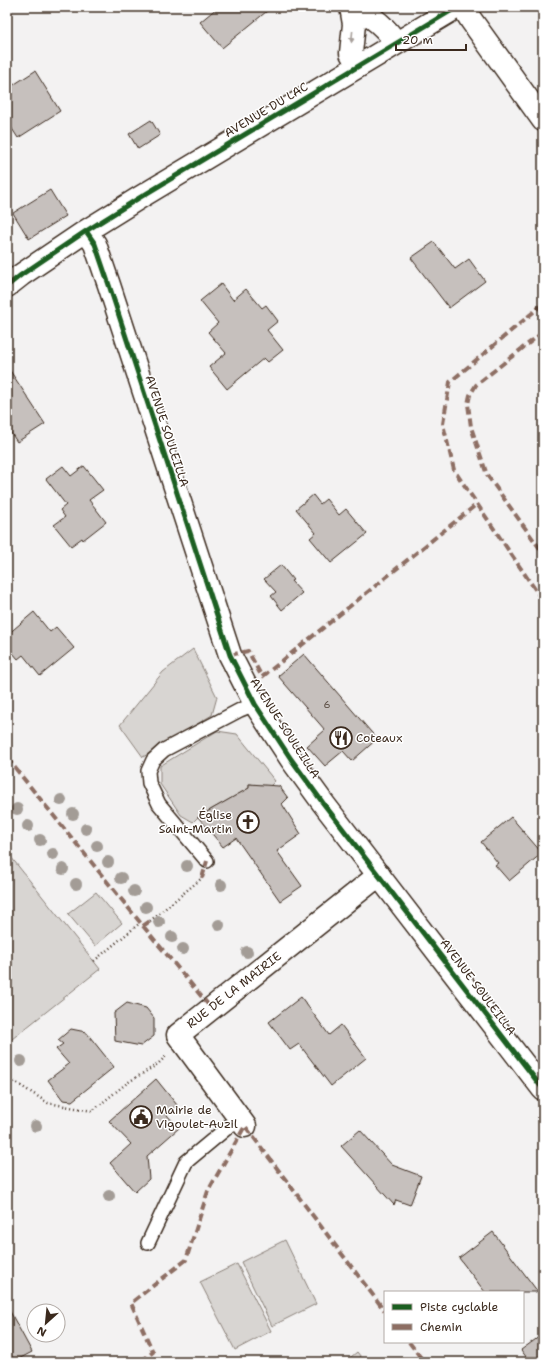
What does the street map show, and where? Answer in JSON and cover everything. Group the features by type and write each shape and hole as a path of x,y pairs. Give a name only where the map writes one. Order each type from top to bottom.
{"street":[{"path":"351,7 354,24 351,53 358,66"},
{"path":"355,7 368,14 389,32 396,43"},
{"name":"AVENUE DU LAC","path":"7,286 86,231 457,7"},
{"path":"463,7 543,120"},
{"name":"AVENUE SOULEILLA","path":"86,231 95,244 109,285 230,655 255,704 291,759 323,803 543,1089"},
{"name":"RUE DE LA MAIRIE","path":"242,1122 178,1035 379,875"}],"lane":[{"path":"207,861 159,804 149,783 148,771 153,760 164,750 240,710 255,704"},
{"path":"148,1243 186,1162 242,1122"}],"path":[{"path":"150,921 202,878"},
{"path":"94,961 140,923"},
{"path":"7,1077 48,1103 92,1111 127,1083 158,1064 182,1041"}],"shaded area":[{"path":"193,649 217,697 212,715 143,757 120,725 163,672"},
{"path":"217,731 237,734 275,781 265,791 252,789 252,784 249,784 249,788 198,817 193,822 181,815 160,784 160,766"},
{"path":"7,852 100,969 7,1043"},
{"path":"96,892 122,923 95,946 68,914"},
{"path":"285,1240 316,1304 272,1326 241,1262"},
{"path":"237,1264 271,1331 235,1350 200,1282"},
{"path":"357,1352 365,1362 345,1362"}],"building":[{"path":"218,7 272,7 222,48 200,22"},
{"path":"35,71 60,111 18,138 7,121 7,89"},
{"path":"151,120 160,135 138,149 129,134"},
{"path":"50,190 66,216 29,239 13,213"},
{"path":"434,242 455,269 469,259 485,281 449,308 411,258"},
{"path":"221,284 233,300 246,289 262,308 266,305 278,321 267,330 283,350 268,362 264,358 227,389 209,367 226,353 208,332 218,323 200,301"},
{"path":"7,366 45,424 17,442 7,427"},
{"path":"63,466 71,476 84,466 103,490 89,500 106,522 83,540 82,538 71,546 54,525 65,517 60,510 66,505 46,479"},
{"path":"313,495 320,504 326,499 339,515 346,509 367,534 331,563 310,538 316,533 296,509"},
{"path":"281,565 293,580 291,581 302,593 282,610 271,596 276,592 264,579"},
{"path":"34,612 50,632 56,627 74,648 40,676 23,655 18,659 7,646 7,635"},
{"path":"304,654 377,739 352,761 343,751 325,766 307,746 325,730 278,676"},
{"name":"Église Saint-Martin","path":"249,784 279,786 288,798 282,804 301,834 277,851 302,886 280,901 236,838 223,847 198,817 249,788"},
{"path":"511,817 542,853 509,881 495,865 498,863 481,842"},
{"path":"301,997 329,1035 341,1025 366,1058 331,1086 299,1044 290,1050 269,1022"},
{"path":"127,1003 146,1008 154,1018 154,1036 141,1046 115,1041 114,1013"},
{"path":"71,1029 86,1032 114,1067 72,1101 63,1100 48,1080 69,1064 56,1049 63,1044 58,1040"},
{"path":"156,1079 177,1105 166,1114 179,1128 147,1156 149,1179 135,1192 110,1163 131,1144 109,1121"},
{"path":"360,1130 392,1165 421,1176 410,1205 396,1200 394,1205 341,1146"},
{"path":"493,1232 538,1292 484,1291 459,1258"},
{"path":"7,1306 32,1352 13,1362 7,1362"},
{"path":"543,1334 543,1362 530,1362 521,1350"}],"marked path":[{"path":"543,304 450,382 443,424 454,470 543,601"},
{"path":"543,332 476,385 470,395 468,404 471,427 487,475 543,553"},
{"path":"230,655 248,651 262,677 477,504"},
{"path":"7,758 211,1008"},
{"path":"202,878 207,861"},
{"path":"143,926 150,921"},
{"path":"141,1362 153,1352 131,1303 186,1260 208,1191 245,1126 384,1310"},
{"path":"410,1343 424,1362"}],"cycle path":[{"path":"7,286 86,231 139,198 457,7"},
{"path":"86,231 95,244 109,285 230,655 255,704 291,759 323,803 543,1089"}],"place":[{"name":"Coteaux","path":"341,738"},
{"name":"Église Saint-Martin","path":"248,822"},
{"name":"Mairie de Vigoulet-Auzil","path":"141,1117"}]}
